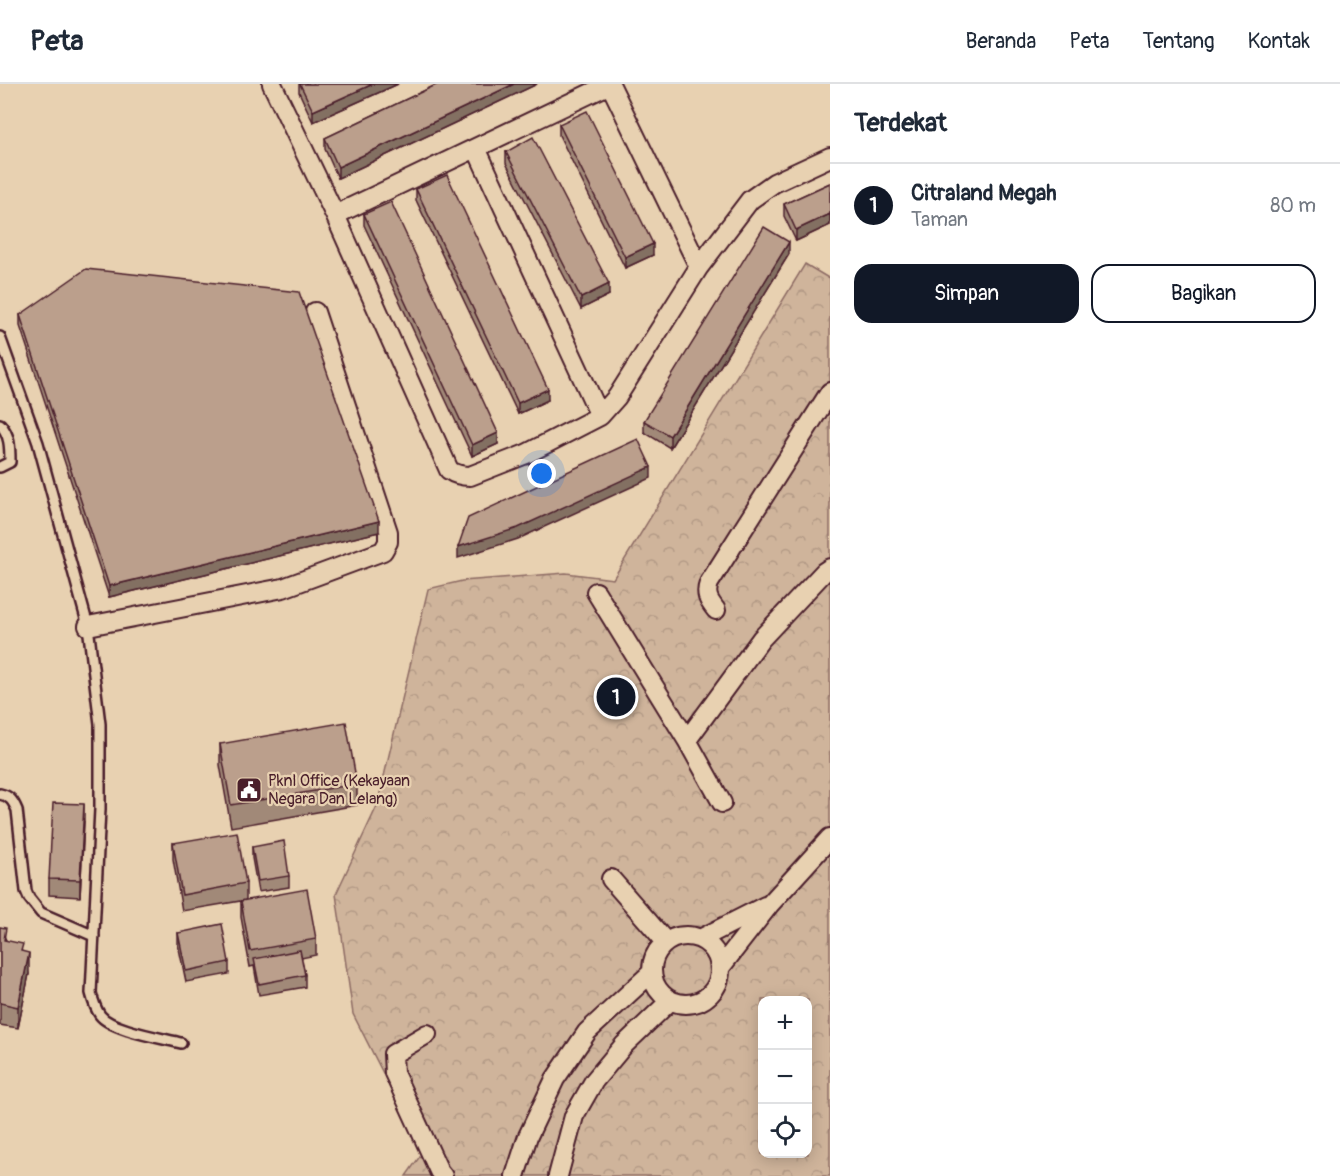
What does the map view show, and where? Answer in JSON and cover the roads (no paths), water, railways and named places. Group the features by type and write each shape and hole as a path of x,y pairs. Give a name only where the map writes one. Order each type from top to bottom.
{"street":[{"path":"272,84 335,215 449,470 456,475 470,476 526,454 600,416 617,398 699,267 750,200 774,183 830,157"},
{"path":"335,215 610,84 699,267"},
{"path":"476,148 600,416"},
{"path":"88,626 283,588 383,551 388,532 315,312"},
{"path":"716,610 707,596 709,583 830,392"},
{"path":"687,740 761,639 830,568"},
{"path":"596,592 687,740 722,803"},
{"path":"720,968 770,904 830,838"},
{"path":"611,879 666,942"},
{"path":"700,939 770,904"},
{"path":"690,936 700,939 716,953 720,963 718,984 705,1000 693,1005 681,1005 660,994 651,973 652,961 666,942 677,937 690,936"},
{"path":"515,1176 528,1136 555,1079 587,1032 651,973"},
{"path":"558,1176 574,1116 594,1082 624,1045 670,1001"},
{"path":"428,1034 393,1054 394,1073 443,1176"}],"lane":[{"path":"0,337 38,443 88,626 100,724 100,809 92,993 94,1006 100,1017 109,1023 181,1043"},
{"path":"0,424 8,437 10,462 0,468"},
{"path":"0,794 9,797 17,810 26,891 33,905 41,914 94,936"}],"place":[{"name":"Citraland Megah","path":"616,697"},
{"name":"Pknl Office (Kekayaan Negara Dan Lelang)","path":"249,790"}]}
